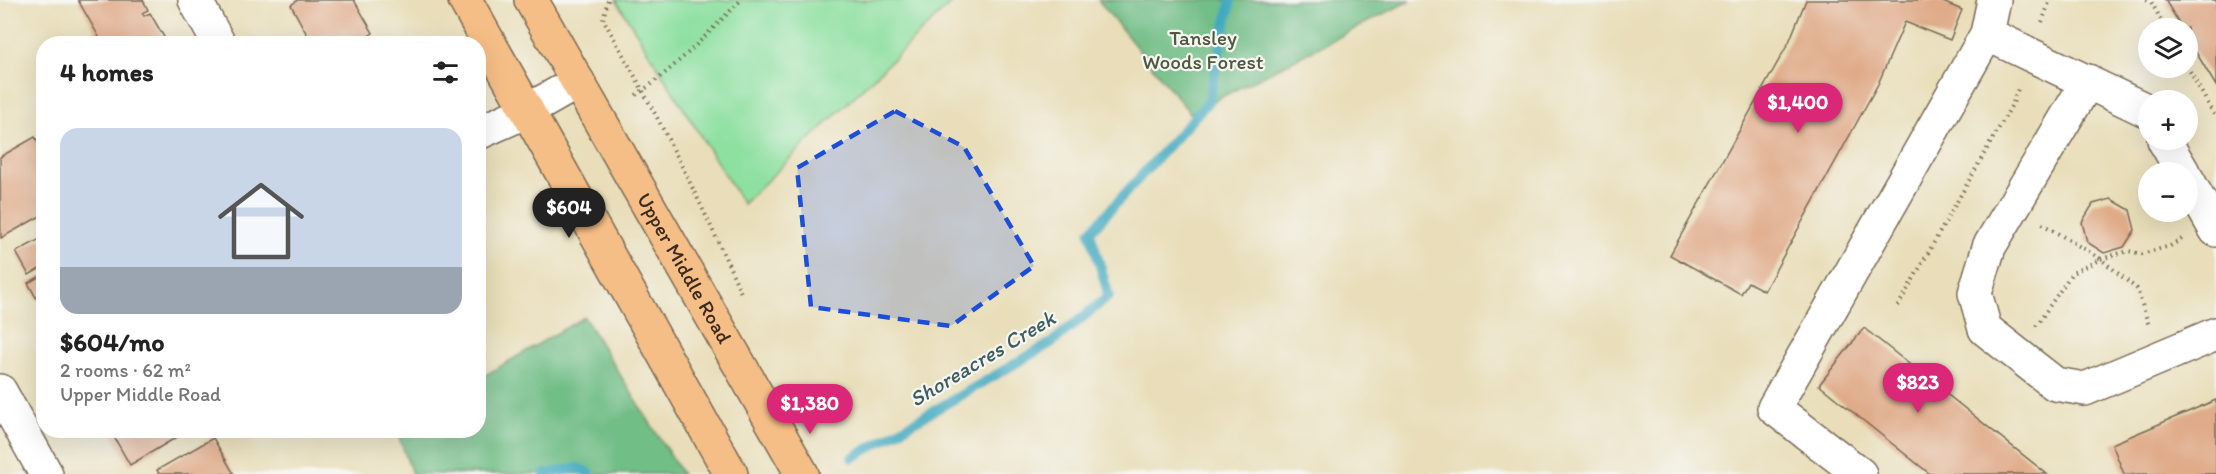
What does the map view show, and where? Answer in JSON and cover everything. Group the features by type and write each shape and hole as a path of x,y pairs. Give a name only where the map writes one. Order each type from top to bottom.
{"main road":[{"path":"465,0 485,36"},
{"name":"Upper Middle Road","path":"531,0 802,474"},
{"path":"486,38 725,463"}],"street":[{"path":"195,0 215,36"},
{"path":"1860,474 1774,408 1987,34 1994,0"},
{"path":"1987,34 2138,106"},
{"path":"2088,81 1989,247 1975,292 1985,328 2055,384 2085,389 2216,334"},
{"path":"486,130 527,111 578,82"},
{"path":"2198,198 2214,226"},
{"path":"0,391 46,474"}],"path":[{"path":"608,0 603,19 643,90 707,214 744,300"},
{"path":"636,95 684,58 741,0"},
{"path":"1898,306 2013,103 2050,0"},
{"path":"2149,1 2160,18"},
{"path":"2194,78 2216,118"},
{"path":"2013,206 2101,259 2137,289 2160,358"},
{"path":"2016,353 2072,273 2101,259 2128,251 2142,254 2170,246 2214,226"}],"highlighted area":[{"path":"895,111 964,147 1034,266 951,326 811,307 797,168"}],"green space":[{"path":"616,0 954,0 743,204"},
{"name":"Tansley Woods Forest","path":"1098,0 1411,0 1190,113"},
{"path":"584,317 682,474 412,474 399,438 486,438 486,375"}],"building":[{"path":"78,0 143,0 148,10 142,13 144,16 150,13 163,36 98,36"},
{"path":"298,0 354,0 373,33 368,36 308,36 291,5"},
{"path":"1806,0 1938,0 1962,10 1950,40 1905,22 1878,84 1764,291 1748,282 1741,294 1670,255 1789,42"},
{"path":"2165,0 2216,0 2216,86 2198,56 2198,18 2176,18"},
{"path":"35,137 36,139 36,218 1,238 0,157"},
{"path":"2111,199 2130,210 2135,230 2124,247 2104,253 2087,242 2082,222 2093,204"},
{"path":"36,241 36,271 29,275 16,252"},
{"path":"36,278 36,298 28,283"},
{"path":"1864,328 2047,474 1930,474 1819,385"},
{"path":"2216,400 2216,474 2124,474 2112,444"},
{"path":"115,438 176,438 130,465"},
{"path":"213,438 234,474 159,474 157,470"}],"waterway":[{"name":"Shoreacres Creek","path":"852,458 1051,343 1109,296 1090,232 1209,101 1231,0"},
{"name":"Shoreacres Creek","path":"545,474 578,468 590,474"}]}
